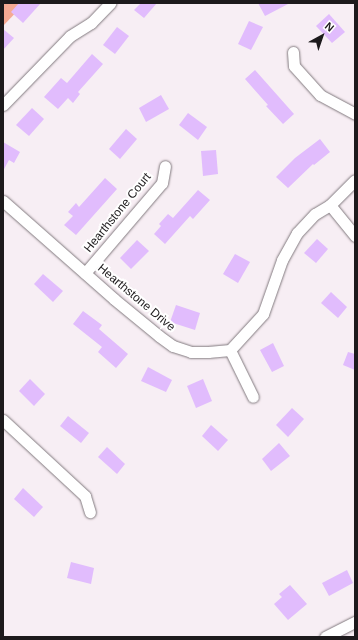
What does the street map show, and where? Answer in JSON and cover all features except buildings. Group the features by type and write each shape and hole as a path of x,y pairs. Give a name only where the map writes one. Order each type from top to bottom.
{"street":[{"path":"3,105 70,36 91,23 110,3"},
{"path":"292,52 294,66 320,95 355,114"},
{"name":"Hearthstone Court","path":"85,273 162,183 165,166"},
{"path":"253,396 230,350 262,314 282,260 298,234 315,214 330,205 355,180"},
{"name":"Hearthstone Drive","path":"3,201 120,304 173,346 191,352 230,350"},
{"path":"330,205 355,236"},
{"path":"3,420 85,496 90,512"},
{"path":"325,637 355,622"}],"shaded area":[{"path":"3,3 25,3 3,26"}]}
